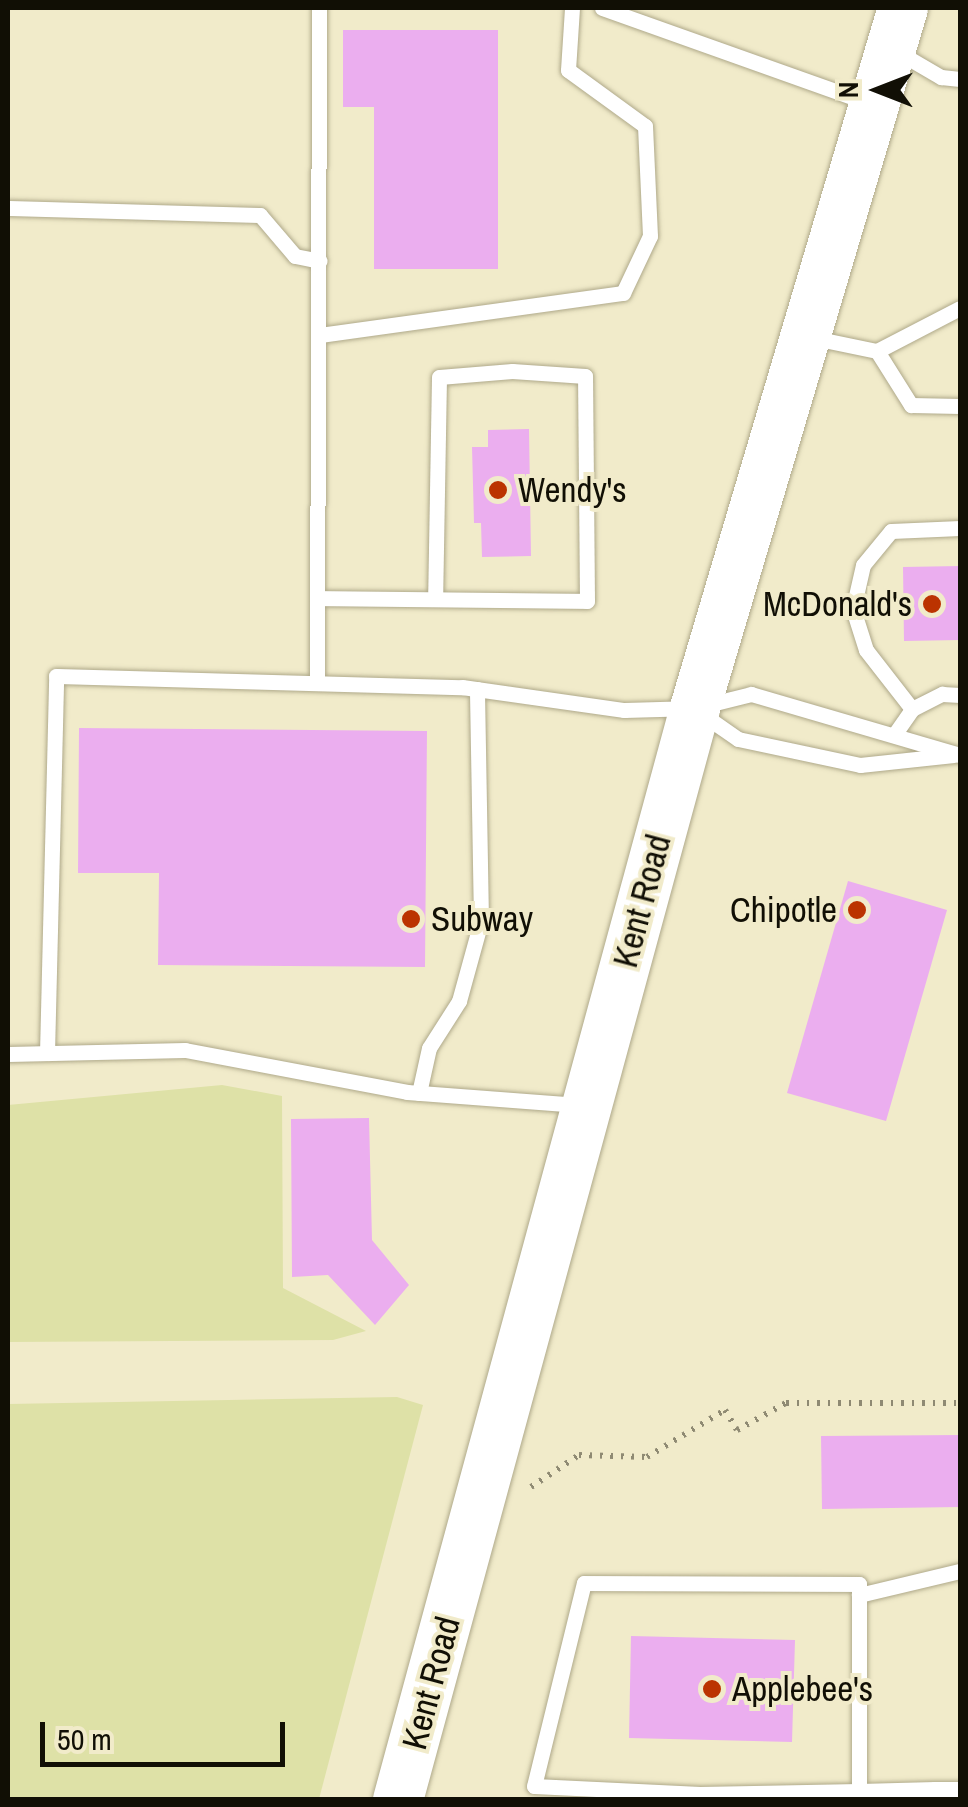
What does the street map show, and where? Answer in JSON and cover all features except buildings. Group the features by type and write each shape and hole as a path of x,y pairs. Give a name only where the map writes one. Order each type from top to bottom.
{"main road":[{"name":"Kent Road","path":"398,1800 695,708 896,28"}],"lane":[{"path":"318,681 319,8"},
{"path":"320,335 623,292 650,236 646,126 568,70 572,8"},
{"path":"602,8 620,11 872,104"},
{"path":"896,28 942,76 960,79"},
{"path":"8,208 260,215 295,256 320,260"},
{"path":"805,336 877,351 960,308"},
{"path":"877,351 910,405 960,406"},
{"path":"318,598 434,596 587,601 585,376 512,371 439,377 434,596"},
{"path":"912,709 866,650 852,609 863,564 891,532 960,528"},
{"path":"47,1054 56,676 318,681 477,689 624,710 695,708 751,694 960,755 860,765 738,739 695,708"},
{"path":"420,1093 429,1048 459,1001 481,922 477,689"},
{"path":"894,736 912,709 942,694 960,694"},
{"path":"8,1054 185,1050 420,1093 588,1106"},
{"path":"858,1595 960,1571"},
{"path":"859,1791 858,1584 584,1583 534,1786 700,1797 859,1791 935,1794 960,1789"}],"path":[{"path":"530,1487 579,1454 646,1456 725,1410 736,1430 786,1403 960,1403"}],"green space":[{"path":"222,1085 282,1096 283,1288 366,1331 333,1340 8,1342 8,1105"},
{"path":"397,1397 423,1405 319,1799 8,1799 8,1404"}],"place":[{"name":"Wendy's","path":"498,490"},
{"name":"McDonald's","path":"932,604"},
{"name":"Chipotle","path":"857,910"},
{"name":"Subway","path":"411,919"},
{"name":"Applebee's","path":"712,1689"}]}
